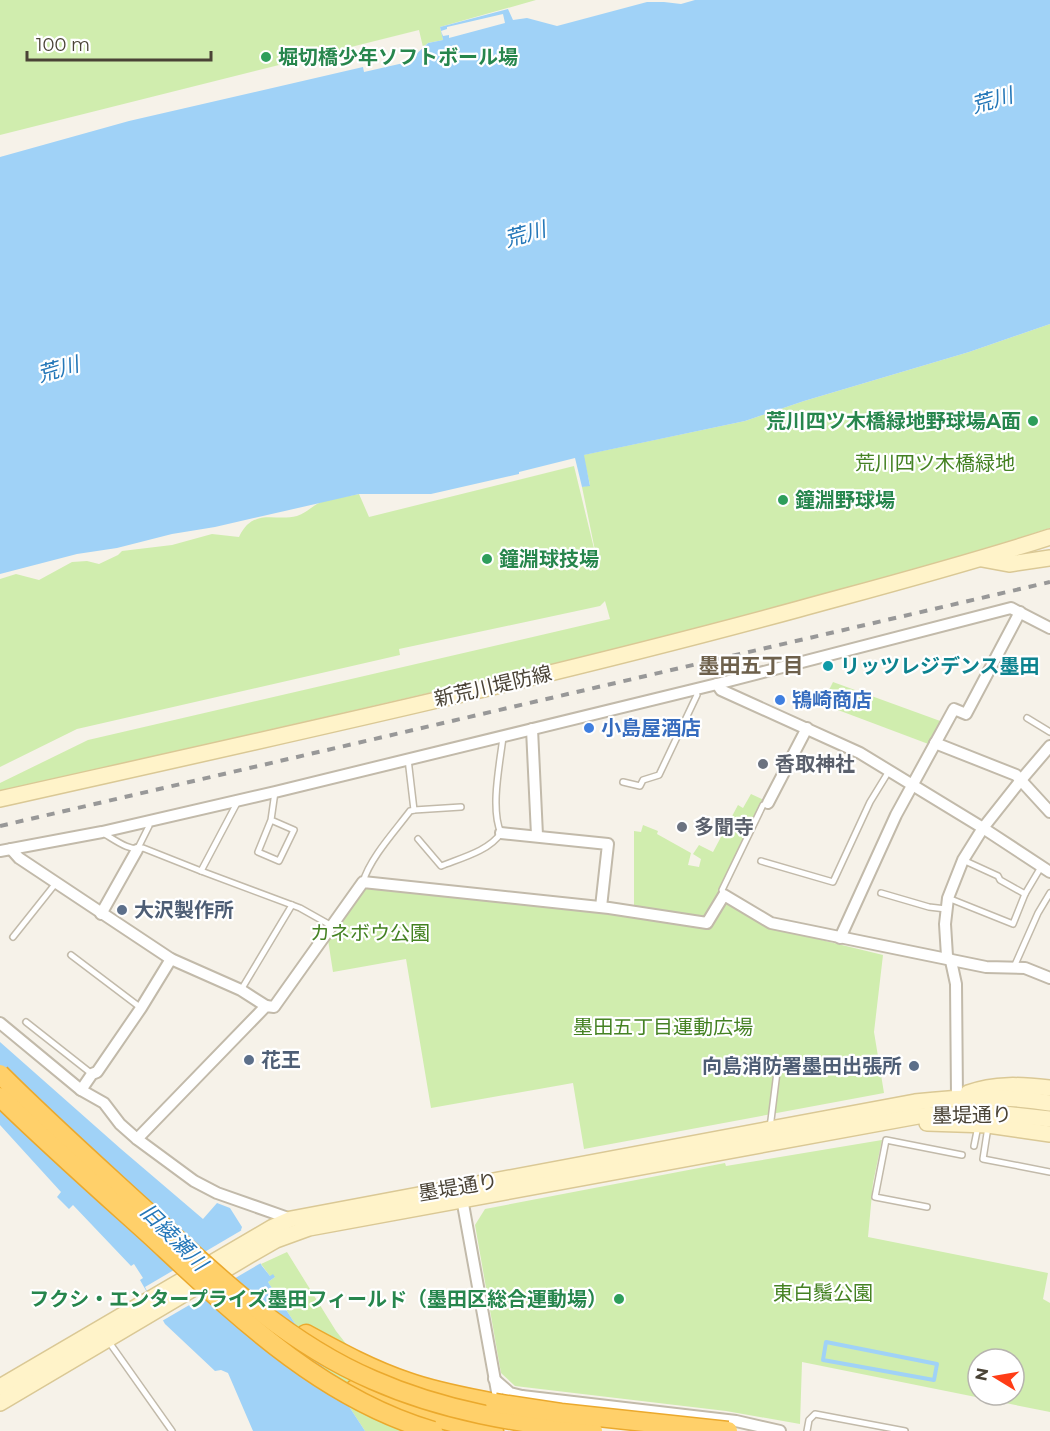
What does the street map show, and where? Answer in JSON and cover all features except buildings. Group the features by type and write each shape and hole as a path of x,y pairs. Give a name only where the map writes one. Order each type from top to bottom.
{"highway":[{"path":"0,1074 219,1277 264,1315 299,1340 370,1379 412,1396 463,1411 525,1423 593,1431"},
{"path":"0,1097 184,1267 291,1358 340,1391 394,1418 433,1431"},
{"path":"219,1277 320,1342 375,1369 418,1385 465,1397 526,1408 728,1431"},
{"path":"258,1332 316,1369 389,1405 494,1431"}],"main road":[{"name":"新荒川堤防線","path":"0,799 374,714 676,642 982,558 1050,537"},
{"name":"新荒川堤防線","path":"982,558 1009,564 1050,558"},
{"name":"墨堤通り","path":"957,1097 983,1087 1001,1085 1050,1088"},
{"name":"墨堤通り","path":"252,1246 309,1228 461,1193 770,1129 915,1102 957,1097 1012,1098 1050,1103"},
{"name":"墨堤通り","path":"0,1386 154,1304 252,1246 291,1219 886,1130 957,1113 986,1112 1050,1119"},
{"name":"墨堤通り","path":"886,1130 983,1125 1050,1134"},
{"name":"墨堤通り","path":"0,1403 107,1339 154,1304"}],"street":[{"path":"6,850 102,832 275,792 717,684 1011,608 1050,628"},
{"path":"840,938 872,864 954,709 966,714 1020,612"},
{"path":"717,684 721,690 860,753 1046,869"},
{"path":"768,803 807,728"},
{"path":"532,729 537,835"},
{"path":"936,743 1016,775 1050,812"},
{"path":"957,1097 956,984 951,961 947,956 947,904 963,860 983,828 1050,746"},
{"path":"501,833 608,844 601,907"},
{"path":"101,914 137,849"},
{"path":"6,850 171,959 241,990 266,1006 274,1007 363,882 601,907 707,923 724,895 771,923 951,961 986,967 1025,968 1050,978"},
{"path":"81,1090 141,1008 171,959"},
{"path":"137,1139 266,1006"},
{"path":"0,1023 81,1090 104,1103 120,1124 137,1139 201,1185 217,1193 291,1219"},
{"path":"461,1193 497,1397 503,1418 509,1426 524,1431 535,1431 543,1421 544,1414 539,1406 522,1396"},
{"path":"494,1379 510,1393 522,1396 736,1421 780,1431"}],"lane":[{"path":"624,782 640,786 643,780 658,775 697,695 695,689"},
{"path":"1027,718 1050,732"},
{"path":"418,839 441,866 490,845 501,833 497,825 497,799 503,735"},
{"path":"408,759 414,810"},
{"path":"761,861 833,882 870,802 889,771"},
{"path":"271,820 294,830 279,861 258,852 271,820 275,792"},
{"path":"201,871 238,800"},
{"path":"724,895 722,890 763,806 768,803"},
{"path":"363,882 366,873 410,811 461,807"},
{"path":"137,849 149,826 148,821"},
{"path":"102,832 123,845 137,849 143,848 292,905 332,926"},
{"path":"963,860 998,876 1000,880 1025,894"},
{"path":"881,893 929,907 947,904 1013,924 1025,894 1046,869"},
{"path":"13,937 56,883"},
{"path":"1014,967 1038,913 1050,893"},
{"path":"241,990 292,905"},
{"path":"71,955 141,1008"},
{"path":"26,1022 92,1074"},
{"path":"770,1129 777,1072"},
{"path":"974,1146 983,1125"},
{"path":"983,1125 982,1159 1050,1172"},
{"path":"927,1207 875,1197 886,1130 962,1155"},
{"path":"107,1339 172,1431"},
{"path":"807,1431 809,1420 815,1414 905,1431"}],"green space":[{"path":"0,0 536,0 440,27 443,40 428,43 423,47 419,30 0,135"},
{"name":"荒川四ツ木橋緑地","path":"1050,324 1050,528 895,575 661,638 0,792 0,783 88,740 610,619 605,601 600,606 399,649 400,655 77,729 0,767 0,579 16,574 39,580 72,562 87,561 99,564 122,551 172,545 212,534 239,537 251,522 258,519 297,516 321,502 337,498 359,494 369,517 574,466 598,565 582,487 590,485 583,455 745,421 969,352"},
{"path":"833,682 943,722 931,745 822,704"},
{"path":"751,794 764,800 706,919 634,908 634,831 641,832 643,825 658,831 657,834 691,853 688,865 699,867 701,859 693,854 699,845 713,852 738,805 743,808"},
{"name":"墨田五丁目運動広場","path":"365,887 673,921 708,929 726,902 768,927 883,955 874,1032 884,1093 584,1149 573,1083 431,1108 406,959 333,972 328,940"},
{"name":"東白鬚公園","path":"882,1140 873,1183 868,1237 1048,1273 1043,1299 1050,1303 1050,1412 1025,1407 1026,1347 966,1347 966,1395 802,1362 800,1424 726,1411 515,1386 501,1373 475,1225 485,1209 725,1163 726,1166"},
{"path":"287,1252 336,1331 354,1354 480,1431 365,1431 268,1282 275,1277 270,1276 261,1264"}],"water":[{"name":"荒川","path":"695,0 1050,0 1050,324 969,352 745,421 584,455 590,486 582,487 575,458 519,472 519,474 431,494 359,494 117,548 77,554 0,574 0,157 129,121 363,67 364,72 408,62 428,43 443,40 440,27 508,9 513,20 527,18 557,26 647,2 681,4"},
{"name":"旧綾瀬川","path":"0,1042 203,1219 217,1203 230,1208 262,1266 270,1276 273,1274 275,1277 268,1282 365,1431 253,1431 228,1373 221,1370 215,1371 165,1324 140,1280 143,1278 134,1264 131,1266 73,1205 69,1209 57,1197 61,1192 0,1125"}],"pier":[{"path":"503,14 505,23 449,38 449,35 443,36 441,31 447,27"},
{"path":"242,1230 261,1263 162,1321 145,1287"}],"waterway":[{"path":"826,1342 937,1364 934,1380 823,1360 826,1342"}],"railway":[{"path":"0,826 1050,582"}],"place":[{"name":"堀切橋少年ソフトボール場","path":"266,57"},
{"name":"荒川四ツ木橋緑地野球場A面","path":"1033,421"},
{"name":"鐘淵野球場","path":"783,500"},
{"name":"鐘淵球技場","path":"487,559"},
{"name":"リッツレジデンス墨田","path":"828,666"},
{"name":"鴇崎商店","path":"780,700"},
{"name":"小島屋酒店","path":"589,728"},
{"name":"香取神社","path":"763,764"},
{"name":"多聞寺","path":"682,827"},
{"name":"大沢製作所","path":"122,910"},
{"name":"花王","path":"249,1060"},
{"name":"向島消防署墨田出張所","path":"914,1066"},
{"name":"フクシ・エンタープライズ墨田フィールド（墨田区総合運動場）","path":"619,1299"}],"district":[{"name":"墨田五丁目","path":"751,665"}],"park label":[{"name":"カネボウ公園","path":"370,933"}]}
